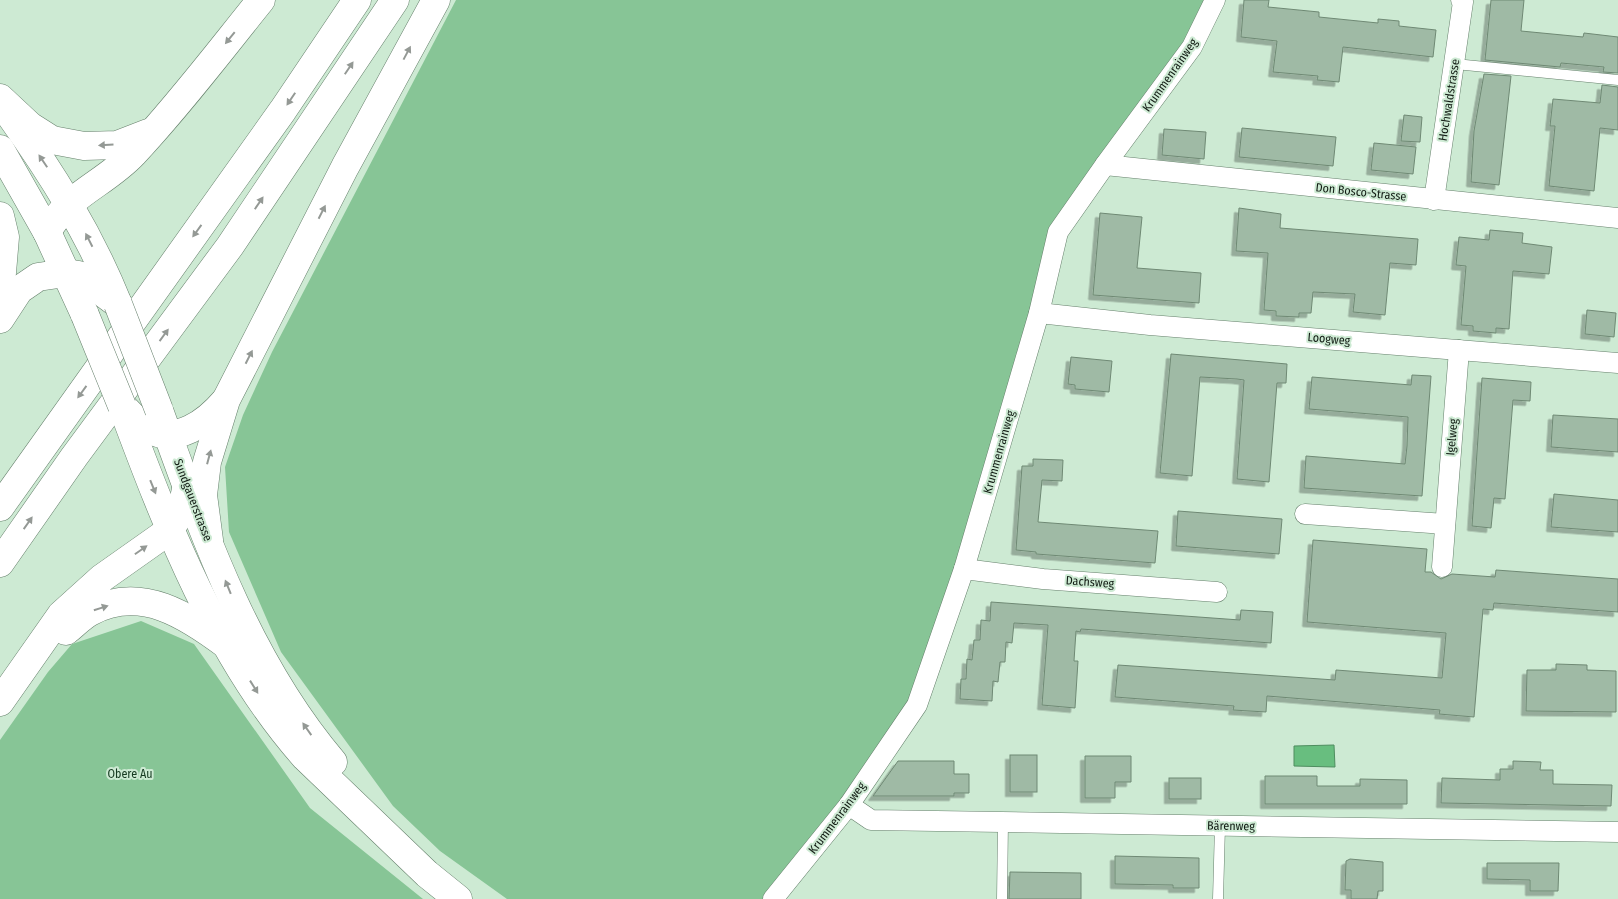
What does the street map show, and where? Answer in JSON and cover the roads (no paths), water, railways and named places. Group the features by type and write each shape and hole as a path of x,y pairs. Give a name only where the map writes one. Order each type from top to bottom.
{"main road":[{"path":"47,232 54,219 69,202 97,184 133,154 261,0"},
{"path":"0,507 283,110 357,0"},
{"path":"0,564 74,457 230,246 396,0"},
{"path":"209,540 204,495 207,462 226,400 345,167 436,0"},
{"path":"0,100 30,126 52,140 84,146 117,145 152,132"},
{"name":"Sundgauerstrasse","path":"0,100 69,202 110,292 153,429 170,530 228,646 293,744 427,874 458,899"},
{"path":"0,149 47,232 86,315 122,406 153,429 193,429 209,419 226,400"},
{"path":"0,216 5,238 0,296"},
{"path":"0,319 19,290 38,277 65,273 79,275 110,292"},
{"name":"Sundgauerstrasse","path":"153,429 187,485 238,610 264,663 306,729 427,874"},
{"path":"0,702 61,615 102,578 170,530 181,512 187,485"},
{"path":"23,671 90,612 120,602 154,603 162,606 185,616 228,646"}],"street":[{"name":"Krummenrainweg","path":"774,899 850,806 917,705 964,569 1040,313 1058,232 1192,47 1215,0"},
{"name":"Hochwaldstrasse","path":"1434,200 1455,64 1463,2 1461,0"},
{"name":"Don Bosco-Strasse","path":"1105,165 1618,218"},
{"name":"Loogweg","path":"1040,313 1159,326 1618,363"},
{"name":"Igelweg","path":"1442,567 1459,350"},
{"path":"1305,514 1445,524"},
{"name":"Dachsweg","path":"964,569 1043,579 1217,592"},
{"name":"Bärenweg","path":"850,806 871,820 1618,832"}],"lane":[{"path":"1455,64 1618,80"},
{"path":"1002,899 1003,822"},
{"path":"1218,899 1220,826"}],"park label":[{"name":"Obere Au","path":"130,774"}]}
